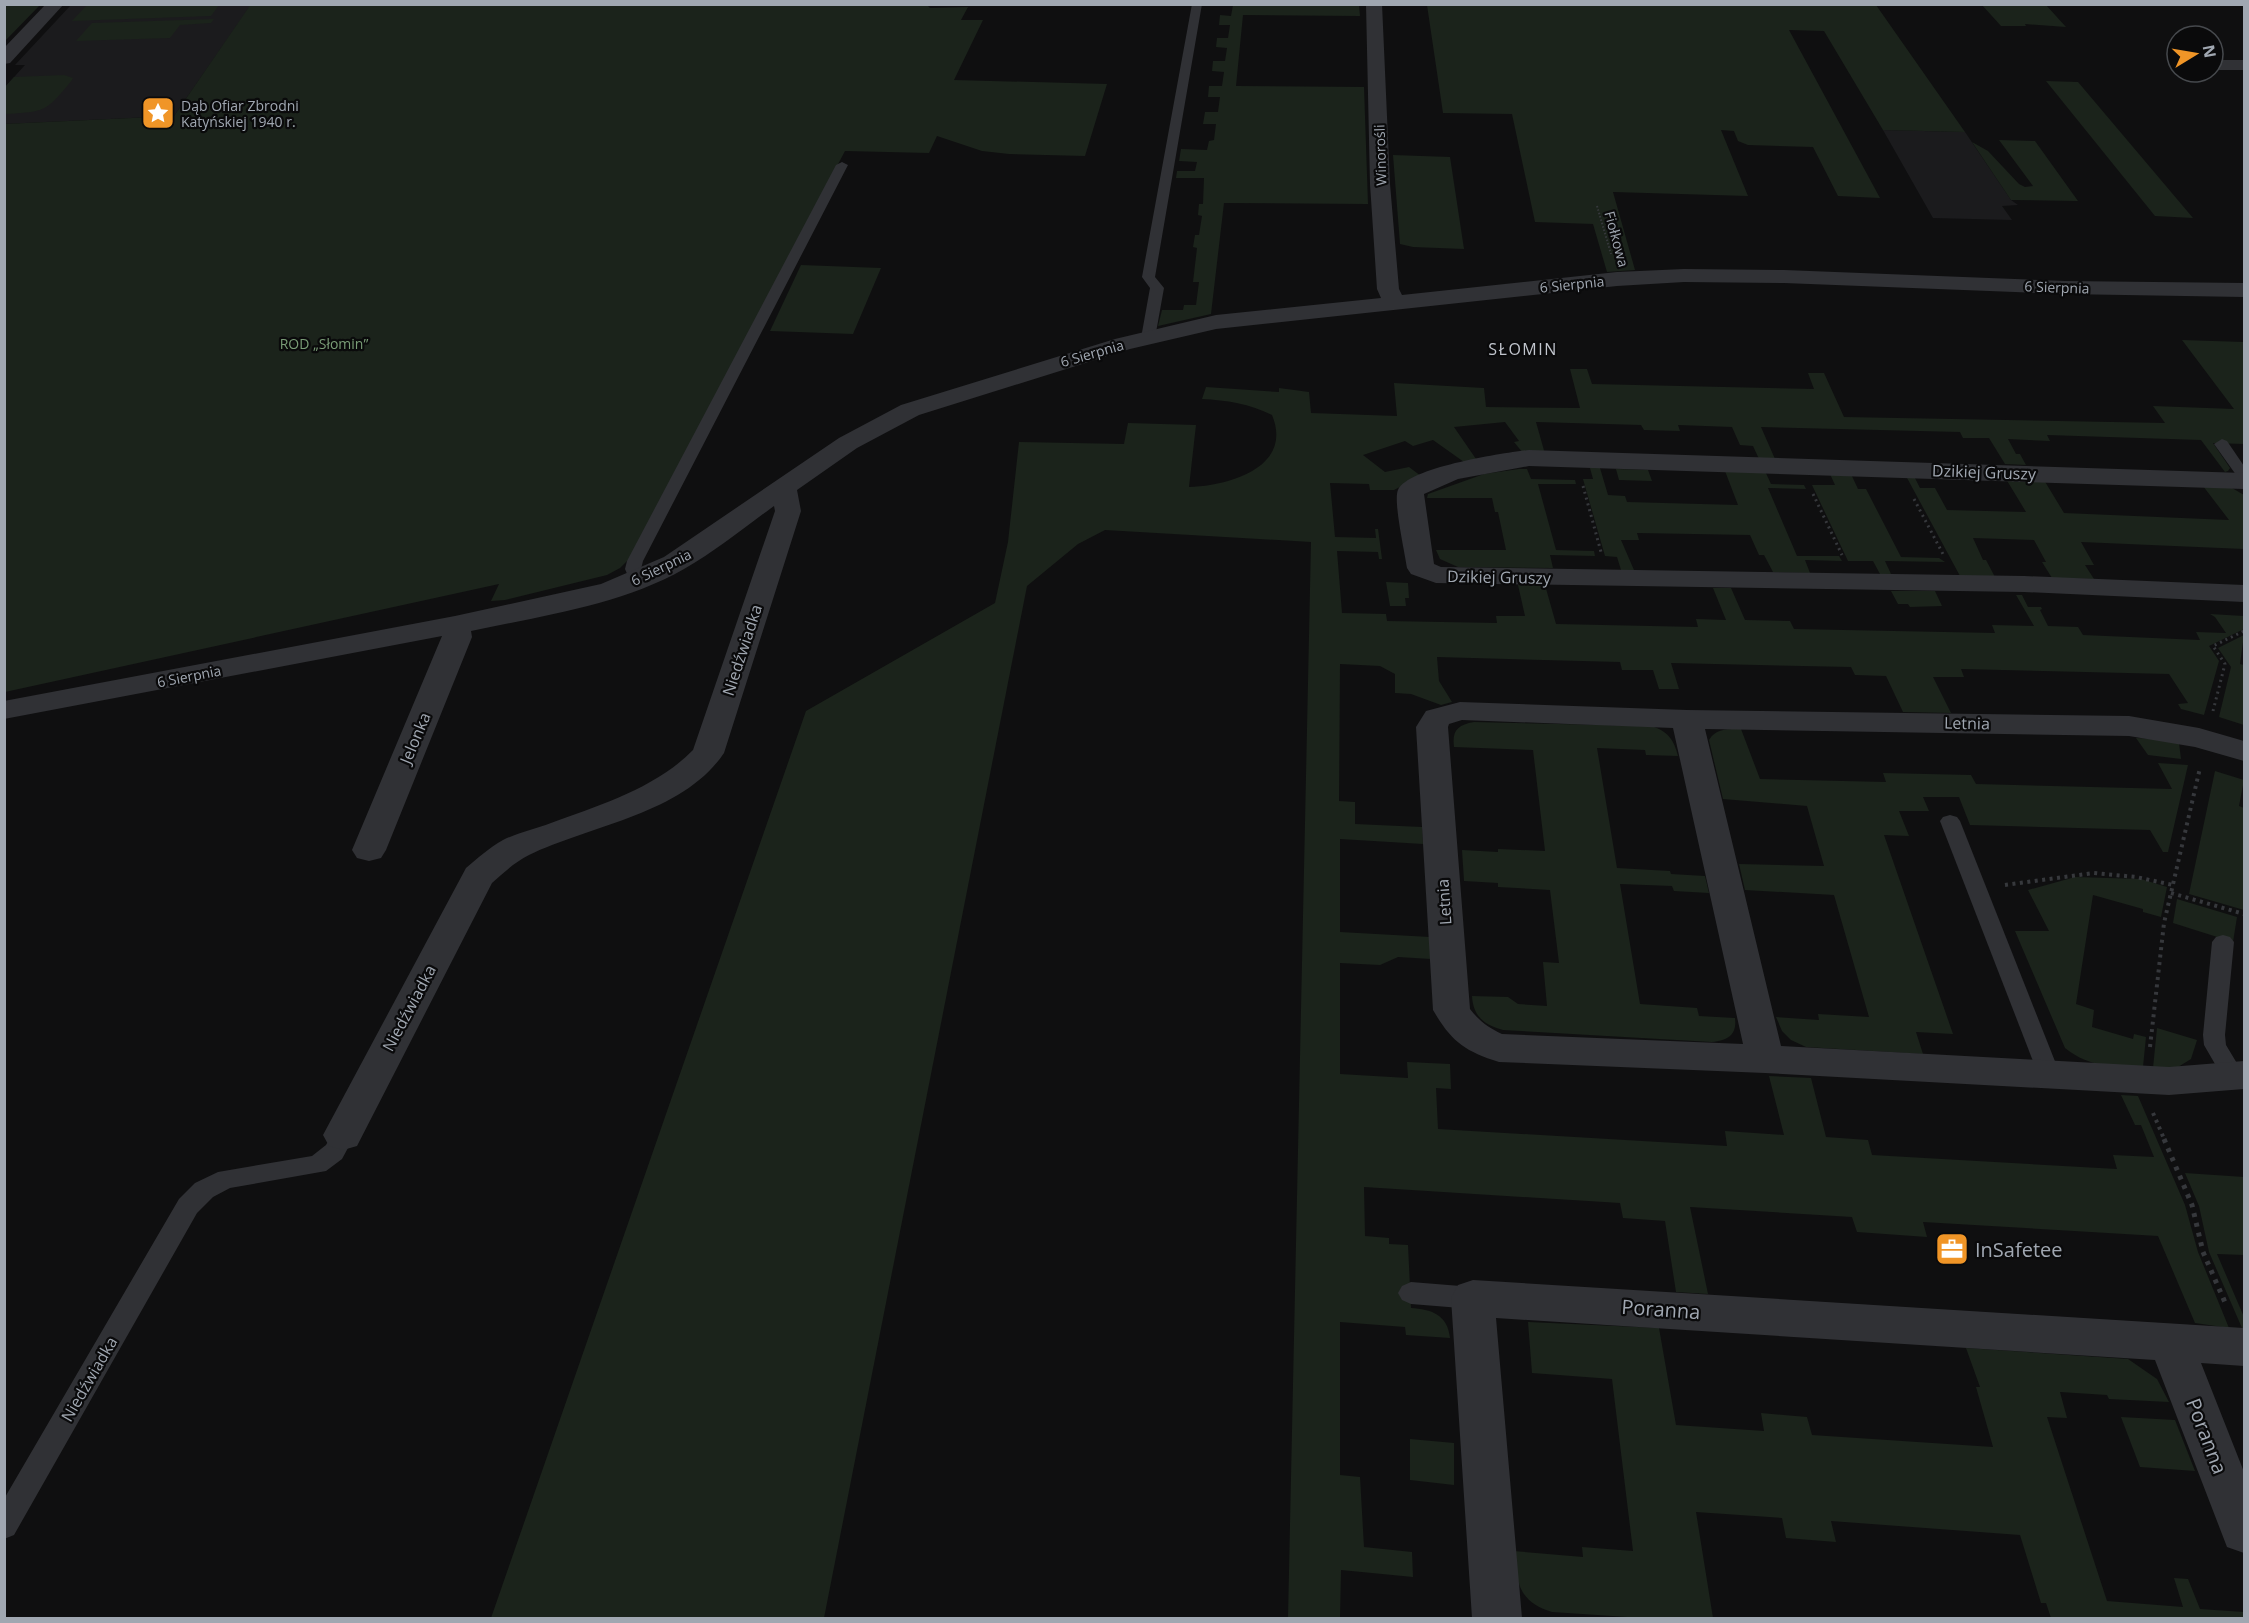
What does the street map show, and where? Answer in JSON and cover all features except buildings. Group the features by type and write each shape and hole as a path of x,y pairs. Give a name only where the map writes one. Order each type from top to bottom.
{"street":[{"path":"6,56 56,4"},
{"name":"Winorośli","path":"1374,4 1380,184 1388,288 1395,304"},
{"path":"2225,65 2244,65"},
{"name":"6 Sierpnia","path":"4,710 571,601 637,579 680,560 848,443 910,410 1058,363 1216,322 1617,279 1758,274 2134,290 2244,290"},
{"name":"Dzikiej Gruszy","path":"2244,481 1800,466 1508,460 1477,466 1413,488 1410,499 1420,568 1436,575 1959,583 2244,594"},
{"name":"Niedźwiadka","path":"343,1135 478,876 499,858 517,847 657,792 699,765 708,753 788,511 787,496 783,488"},
{"name":"Jelonka","path":"369,850 457,637 455,625"},
{"name":"Letnia","path":"2239,1076 2169,1081 1765,1059 1498,1048 1484,1042 1462,1028 1452,1010 1431,727 1437,718 1460,711 1687,719 2129,726 2199,738 2244,751"},
{"path":"1687,719 1765,1059"},
{"path":"1473,1298 1497,1618"},
{"name":"Poranna","path":"1473,1298 2244,1347"},
{"name":"Poranna","path":"2170,1341 2244,1531"}],"lane":[{"path":"1148,338 1157,288 1148,277 1197,4"},
{"path":"637,579 633,569 635,561 842,165"},
{"path":"2222,444 2244,476"},
{"path":"1950,821 2049,1074"},
{"path":"2223,942 2215,1045 2239,1076"},
{"name":"Niedźwiadka","path":"4,1526 188,1206 204,1190 226,1179 318,1164 334,1152 343,1135"},
{"path":"1411,1293 1473,1298"}],"path":[{"name":"Fiołkowa","path":"1597,206 1617,279"},
{"path":"1575,460 1608,578"},
{"path":"1800,466 1854,582"},
{"path":"1898,469 1959,583"},
{"path":"1975,884 2027,886 2072,874 2140,876 2173,885"},
{"path":"2171,893 2244,914"}],"shaded area":[{"path":"71,5 251,5 174,116 5,124 5,87 25,65 15,65"},
{"path":"1883,130 1965,132 2011,200 2018,205 2002,206 2012,220 1933,218"}],"green space":[{"path":"88,4 219,5 211,16 72,21"},
{"name":"ROD „Słomin”","path":"251,4 926,4 930,8 968,7 961,20 983,20 954,80 1107,84 1085,156 982,151 937,136 929,153 845,151 631,557 620,568 607,575 505,600 491,601 499,584 5,692 4,124 174,116"},
{"path":"4,5 40,5 5,41"},
{"path":"1233,5 1359,5 1360,16 1243,15 1236,86 1364,87 1368,204 1224,203 1211,314 1158,326 1162,310 1183,310 1184,305 1196,305 1199,282 1193,282 1197,248 1193,247 1195,235 1199,235 1202,216 1198,215 1199,204 1203,204 1204,178 1176,178 1177,171 1195,171 1197,162 1179,161 1181,149 1207,150 1209,141 1214,140 1216,124 1203,124 1205,112 1218,112 1220,97 1208,97 1209,86 1222,86 1224,72 1212,71 1213,61 1225,61 1227,48 1216,47 1217,38 1228,38 1230,25 1219,25 1220,15 1231,16"},
{"path":"1427,5 1876,5 1965,132 1883,130 1824,31 1789,30 1880,198 1838,196 1813,147 1748,145 1738,141 1734,131 1721,130 1748,196 1613,192 1635,270 1607,272 1593,224 1535,222 1512,114 1443,113"},
{"path":"1982,5 2046,5 2066,27 2025,24 2026,26 2001,26"},
{"path":"214,19 211,23 180,25 170,38 76,41 92,23"},
{"path":"64,75 73,78 56,99 44,108 37,111 5,114 5,87 14,77"},
{"path":"2046,81 2078,82 2193,218 2155,216"},
{"path":"1999,140 2035,141 2078,201 2011,200 1972,142 1988,151 2019,184 2025,187 2033,186"},
{"path":"1393,155 1450,157 1464,249 1413,247 1400,244"},
{"path":"801,265 881,268 853,334 770,331"},
{"path":"2182,340 2244,342 2244,444 2213,443 2230,468 2228,471 2225,472 2201,440 2047,435 2050,441 2008,439 2016,454 2020,454 2026,465 2005,464 1989,438 1963,438 1960,432 1761,427 1775,459 1759,459 1753,446 1740,445 1732,427 1678,425 1680,431 1644,430 1641,425 1536,422 1545,454 1523,453 1514,442 1519,441 1505,422 1454,427 1476,459 1464,462 1433,440 1413,446 1405,441 1363,455 1385,472 1409,467 1421,476 1394,490 1370,490 1369,484 1330,483 1335,537 1376,538 1375,529 1378,529 1382,559 1379,559 1378,552 1337,551 1342,613 1386,614 1387,621 1497,623 1496,616 1525,616 1518,585 1545,585 1556,624 1698,627 1696,619 1726,620 1713,588 1731,588 1745,620 1790,621 1794,629 1995,633 1992,625 2034,626 2016,595 2022,595 2028,607 2041,607 2040,610 2048,626 2078,627 2083,635 2200,640 2196,632 2226,633 2215,617 2210,614 2244,616 2244,629 2209,646 2219,661 2204,715 2181,709 2178,704 2188,703 2169,674 1961,669 1964,677 1933,677 1951,713 1903,712 1886,676 1855,675 1851,667 1671,663 1679,689 1659,689 1653,670 1622,670 1620,662 1437,657 1439,681 1452,702 1441,705 1411,694 1395,693 1395,674 1380,666 1340,664 1339,801 1355,802 1355,824 1422,827 1423,844 1340,839 1340,932 1430,937 1431,959 1398,957 1380,965 1340,963 1340,1074 1408,1078 1407,1062 1450,1064 1451,1089 1436,1088 1438,1129 1727,1146 1725,1131 1784,1135 1769,1076 1811,1078 1826,1137 1868,1140 1872,1155 2117,1169 2113,1155 2154,1157 2141,1125 2135,1125 2121,1095 2138,1096 2185,1205 2198,1252 2229,1328 2195,1323 2158,1236 1923,1222 1927,1237 1857,1232 1852,1217 1690,1207 1708,1294 1676,1292 1665,1221 1623,1218 1620,1203 1364,1187 1365,1236 1389,1238 1389,1244 1408,1245 1411,1308 1432,1312 1442,1319 1449,1330 1450,1338 1406,1335 1405,1327 1340,1322 1340,1475 1360,1477 1364,1547 1412,1552 1413,1577 1341,1570 1340,1618 1288,1618 1311,542 1105,530 1078,544 1027,586 824,1618 491,1618 806,711 995,603 1008,542 1019,442 1124,444 1128,423 1196,425 1189,487 1204,486 1238,478 1253,470 1265,461 1274,448 1276,433 1272,415 1238,403 1202,399 1206,387 1279,392 1279,388 1309,392 1311,413 1397,416 1394,383 1484,388 1486,407 1580,408 1570,369 1587,369 1592,384 1814,389 1808,373 1824,373 1844,417 2165,423 2153,406 2234,409"},
{"path":"1590,468 1600,468 1608,495 1625,496 1627,502 1738,505 1725,471 1765,471 1771,484 1804,485 1806,489 1768,488 1797,556 1839,556 1842,561 1805,560 1810,573 1773,572 1764,555 1759,555 1750,535 1637,533 1639,540 1621,540 1634,570 1621,570 1617,557 1605,556 1583,479 1593,479"},
{"path":"1527,469 1531,479 1575,480 1576,484 1538,484 1556,550 1594,551 1595,556 1550,555 1553,568 1458,567 1440,559 1436,550 1506,550 1498,512 1495,512 1492,498 1427,498 1428,494 1484,474"},
{"path":"1616,469 1648,470 1652,481 1619,480"},
{"path":"1830,474 1851,474 1858,489 1866,489 1901,557 1939,558 1945,562 1885,561 1891,574 1880,574 1873,561 1848,561 1812,485 1835,485"},
{"path":"1906,476 1914,476 1920,488 1935,488 1947,510 2026,512 2006,479 2044,480 2064,513 2229,520 2203,486 2232,488 2244,495 2244,549 2081,542 2094,565 2085,565 2094,579 2052,578 2042,562 2046,562 2034,540 1973,538 1983,560 1986,560 1995,577 1960,576"},
{"path":"1386,582 1408,583 1409,598 1405,598 1406,606 1390,606"},
{"path":"1891,591 1935,591 1942,606 1910,607 1908,604 1898,604"},
{"path":"2244,635 2240,664 2244,665 2244,725 2219,717 2231,667 2218,648"},
{"path":"1474,722 1651,726 1669,737 1678,756 1646,755 1645,750 1597,748 1617,868 1670,871 1671,874 1705,876 1709,893 1674,891 1672,886 1620,884 1640,1004 1697,1008 1699,1016 1735,1018 1733,1033 1730,1036 1712,1042 1503,1030 1481,1019 1475,1009 1472,996 1508,997 1518,1004 1547,1006 1543,962 1559,963 1550,890 1498,887 1498,883 1464,881 1462,850 1545,851 1533,750 1454,747 1457,730 1463,725"},
{"path":"1741,729 1760,779 1886,782 1883,773 1971,775 1976,784 2172,789 2158,763 2188,765 2168,852 2163,852 2150,830 1970,825 1959,797 1923,797 1929,811 1899,811 1909,836 1884,835 1953,1034 1916,1032 1923,1054 1806,1047 1791,1040 1782,1031 1776,1017 1819,1020 1818,1014 1869,1017 1834,895 1745,890 1739,864 1824,866 1807,806 1723,799 1709,740 1719,731"},
{"path":"2136,738 2179,743 2181,759 2148,755"},
{"path":"2215,771 2244,780 2239,806 2244,808 2244,910 2189,894"},
{"path":"2075,877 2141,879 2167,887 2161,917 2143,912 2143,909 2093,895 2076,1004 2094,1010 2092,1027 2133,1039 2134,1034 2146,1037 2143,1067 2093,1063 2065,1048 2015,931 2049,931 2028,890"},
{"path":"2177,899 2237,917 2233,942 2173,923"},
{"path":"2157,1028 2197,1040 2191,1059 2178,1067 2153,1068"},
{"path":"2185,1173 2244,1177 2244,1255 2217,1254 2244,1317 2244,1329 2209,1252 2199,1206"},
{"path":"1528,1322 1659,1328 1676,1425 1764,1431 1761,1413 1807,1417 1812,1435 1993,1447 1976,1387 1980,1387 1966,1348 2128,1359 2157,1379 2169,1402 2109,1399 2107,1395 2060,1392 2067,1418 2047,1417 2107,1601 2183,1607 2174,1578 2188,1579 2200,1609 2244,1612 2244,1618 2051,1618 2046,1603 2041,1603 2020,1535 1831,1521 1836,1542 1786,1538 1782,1518 1696,1512 1713,1618 1642,1618 1552,1612 1541,1608 1532,1603 1521,1589 1513,1551 1583,1557 1582,1547 1633,1551 1612,1379 1532,1373"},
{"path":"2121,1417 2175,1420 2195,1471 2140,1467"},
{"path":"1410,1439 1454,1443 1454,1485 1410,1480"}],"place":[{"name":"Dąb Ofiar Zbrodni Katyńskiej 1940 r.","path":"158,113"},
{"name":"InSafetee","path":"1952,1249"}],"district":[{"name":"SŁOMIN","path":"1523,349"}]}
